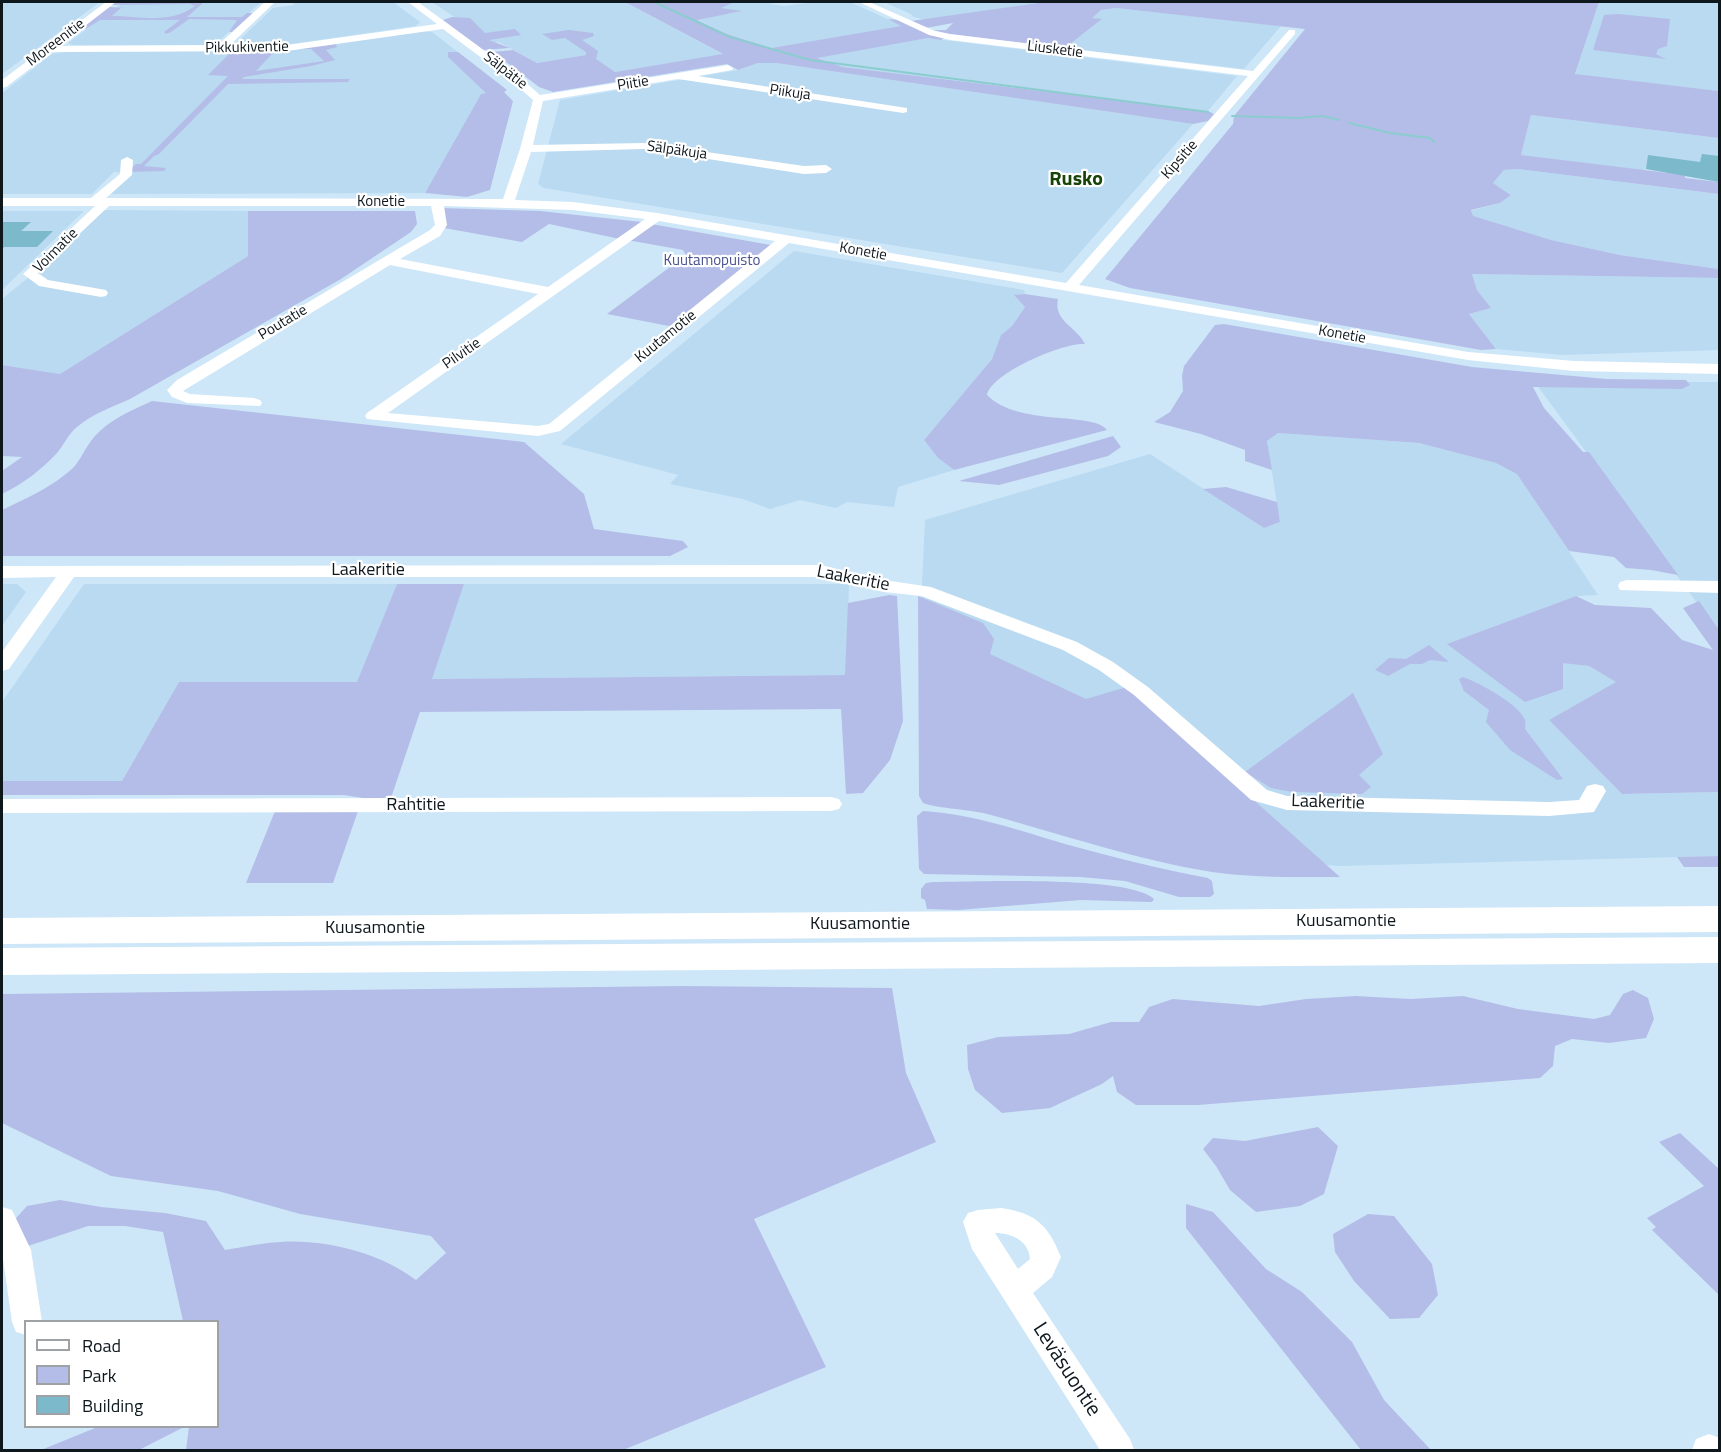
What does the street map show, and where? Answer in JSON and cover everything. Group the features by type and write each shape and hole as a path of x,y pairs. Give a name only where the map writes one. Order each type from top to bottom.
{"highway":[{"name":"Kuusamontie","path":"2,931 1719,919"},
{"name":"Kuusamontie","path":"2,962 1719,950"}],"street":[{"name":"Moreenitie","path":"2,85 111,2"},
{"path":"220,49 270,2"},
{"name":"Sälpätie","path":"413,2 526,87 538,99 526,149 508,202"},
{"name":"Liusketie","path":"863,2 932,33 950,37 1254,74"},
{"name":"Pikkukiventie","path":"49,49 287,48 445,26"},
{"name":"Kipsitie","path":"1069,288 1292,32"},
{"name":"Piitie","path":"538,99 728,68"},
{"name":"Piikuja","path":"677,76 903,110"},
{"name":"Sälpäkuja","path":"526,149 645,146 804,170 826,169"},
{"path":"100,202 126,175 127,160"},
{"name":"Konetie","path":"2,202 437,201 573,206 657,217 1516,362 1625,368 1719,369"},
{"name":"Poutatie","path":"254,403 187,398 177,394 175,390 182,383 389,261 440,228 437,201"},
{"name":"Voimatie","path":"100,202 30,274 44,283 101,293"},
{"name":"Pilvitie","path":"373,416 657,217"},
{"name":"Kuutamotie","path":"373,416 543,431 560,425 786,239"},
{"path":"389,261 550,292"},
{"name":"Laakeritie","path":"2,572 821,571 884,586 924,591 1070,646 1106,666 1141,691 1259,795 1287,803 1550,809 1586,807 1595,791"},
{"path":"2,665 69,572"},
{"path":"1627,586 1719,587"},
{"name":"Rahtitie","path":"2,806 831,804"},
{"path":"2,1219 16,1250 27,1320"},
{"name":"Leväsuontie","path":"1014,1290 1118,1450"}],"shaded area":[{"path":"2,2 100,2 2,74"},
{"path":"123,2 261,2 217,43 207,45 72,45 68,43"},
{"path":"292,2 393,2 420,22 416,26 284,45 236,43 273,8 295,5"},
{"path":"432,2 625,2 724,55 615,72 586,55 537,63 499,42 493,43"},
{"path":"735,2 773,2 770,4 784,6 816,2 850,2 903,26 771,48 727,34 696,19 739,12 719,8"},
{"path":"884,2 1045,2 925,20 911,16 913,15"},
{"path":"1599,2 1719,2 1719,91 1575,75"},
{"path":"1116,8 1281,26 1244,69 1065,48 1101,20 1091,18 1101,10"},
{"path":"423,31 432,32 507,90 481,94 425,193 111,194 132,173 114,172 92,194 2,194 2,93 52,54 65,52 285,51"},
{"path":"928,38 1237,76 1208,111 843,67 815,57"},
{"path":"758,63 776,63 1193,124 1062,273 544,188 538,184 560,100 738,70"},
{"path":"1531,115 1719,138 1719,182 1646,169 1641,171 1521,155"},
{"path":"1518,169 1719,194 1719,269 1620,255 1551,240 1473,217 1471,211 1500,203 1511,195 1493,183 1504,170"},
{"path":"104,210 248,211 248,256 60,374 2,365 2,299 55,256"},
{"path":"2,211 84,211 2,290"},
{"path":"794,251 1024,290 1025,294 1015,296 1025,307 1012,326 1001,335 992,359 924,440 938,458 954,470 898,487 894,507 847,502 836,508 800,500 770,509 743,499 670,484 678,475 561,444"},
{"path":"1472,274 1719,278 1719,350 1563,355 1496,349 1469,314 1491,308 1477,290"},
{"path":"1531,377 1609,382 1719,382 1719,633"},
{"path":"1278,433 1419,443 1496,463 1517,473 1598,595 1576,596 1448,644 1589,666 1617,682 1549,720 1622,794 1719,792 1719,856 1340,866 1313,864 1091,705 920,627 925,520 1150,454 1264,528 1280,522 1267,441"},
{"path":"2,584 17,584 26,592 2,626"},
{"path":"84,584 397,584 358,682 179,682 122,781 2,781 2,702"},
{"path":"464,584 849,584 846,675 431,679"}],"green space":[{"path":"116,2 204,2 187,17 242,17 247,13 253,13 232,32 229,32 237,20 189,19 166,34 164,32 180,20 100,20 86,29 79,29 109,7 127,8 121,8 112,16 165,18 185,12 195,6 190,4 111,5"},
{"path":"625,2 735,2 721,8 742,11 697,20 727,34 771,48 901,26 888,19 898,20 944,38 941,40 928,38 817,58 843,67 1208,111 1214,114 1208,121 1193,124 776,63 758,63 738,70 727,64 553,92 539,87 493,52 513,50 537,63 586,55 586,52 565,38 552,40 542,34 569,30 593,33 594,36 582,40 598,51 596,59 615,72 723,54"},
{"path":"1045,2 1599,2 1575,74 1719,91 1719,138 1531,115 1521,155 1685,175 1685,178 1719,182 1719,194 1518,169 1504,170 1493,183 1511,195 1500,203 1471,210 1473,216 1551,240 1620,255 1719,269 1719,278 1472,274 1477,290 1491,308 1469,314 1496,349 1481,350 1130,288 1105,279 1233,124 1234,116 1305,29 1116,8 1101,10 1092,18 1102,19 1065,48 948,34 934,30 946,30 953,23 926,28 911,21"},
{"path":"1618,14 1670,19 1667,46 1658,49 1656,54 1666,59 1593,50 1604,15"},
{"path":"452,17 470,18 485,33 515,29 521,35 489,40 510,48 483,50 443,20"},
{"path":"336,44 337,47 326,50 335,60 242,79 350,79 348,82 228,84 159,154 144,166 166,168 164,171 128,172 136,164 141,164 228,76 208,75 231,52 199,51 286,51 274,52 256,71 324,61 311,49 292,49"},
{"path":"448,52 458,52 507,90 504,92 513,101 490,190 467,197 425,193 481,94 486,93 448,57"},
{"path":"441,208 540,211 642,222 620,239 549,224 522,242 444,228"},
{"path":"248,211 415,211 417,224 411,232 341,279 130,399 89,418 74,430 45,465 2,494 2,471 22,457 2,456 2,365 60,374 248,256"},
{"name":"Kuutamopuisto","path":"651,224 771,245 674,327 607,314 686,255 683,250 627,240"},
{"path":"1025,294 1058,299 1057,307 1062,318 1085,344 1061,348 1030,360 1001,377 991,386 987,395 1000,405 1017,411 1087,421 1099,424 1107,430 954,470 938,458 924,440 992,359 1001,335 1012,326 1025,307 1014,295"},
{"path":"1224,324 1472,367 1607,379 1686,380 1690,385 1682,389 1533,387 1544,408 1583,452 1589,452 1678,575 1626,568 1614,557 1569,551 1517,474 1496,463 1419,443 1278,433 1267,441 1272,470 1245,461 1245,450 1201,434 1154,422 1170,412 1183,391 1184,366 1215,325"},
{"path":"152,401 524,442 584,494 594,529 683,541 688,547 670,556 2,556 2,510 57,481 73,468 91,441 104,428 119,417"},
{"path":"1113,436 1121,447 1108,456 999,485 959,481"},
{"path":"1226,487 1277,502 1280,522 1264,528 1203,489"},
{"path":"397,584 464,584 432,679 845,675 848,603 889,595 897,596 903,721 890,760 863,793 846,794 841,709 420,712 391,798 344,795 2,795 2,781 122,781 179,682 357,682"},
{"path":"918,596 983,623 994,639 990,654 1086,699 1127,687 1340,877 1260,876 1212,872 1128,854 983,813 923,803 919,796"},
{"path":"1576,596 1595,605 1651,608 1682,640 1713,650 1683,608 1699,601 1719,630 1719,792 1622,794 1549,720 1616,682 1589,666 1563,663 1563,689 1525,702 1447,644"},
{"path":"1429,645 1449,662 1430,660 1422,664 1410,664 1388,676 1375,670 1389,658 1406,659"},
{"path":"1463,677 1488,689 1515,707 1525,720 1525,729 1563,779 1557,780 1510,750 1486,722 1489,710 1464,691 1459,679"},
{"path":"1353,693 1383,754 1359,775 1371,787 1362,794 1292,792 1271,788 1245,772"},
{"path":"275,811 358,811 333,883 246,883"},
{"path":"923,811 978,819 1118,858 1208,878 1212,881 1214,894 1210,897 1179,897 1125,881 1080,877 924,874 919,869 917,816"},
{"path":"1719,856 1719,867 1684,867 1677,857"},
{"path":"926,883 1084,883 1139,891 1154,899 1152,902 1081,900 958,910 927,909 925,900 921,898 921,889"},
{"path":"682,986 892,988 906,1073 936,1142 754,1219 826,1367 623,1450 186,1450 189,1428 219,1428 219,1320 183,1320 163,1232 125,1226 88,1226 16,1250 8,1227 27,1206 60,1200 101,1207 165,1213 206,1221 225,1250 280,1242 316,1243 369,1255 402,1270 416,1280 446,1253 431,1236 300,1214 218,1191 111,1176 2,1123 2,994"},
{"path":"1633,990 1648,998 1654,1019 1646,1038 1609,1043 1572,1039 1555,1046 1553,1066 1540,1078 1198,1105 1136,1105 1117,1092 1113,1076 1102,1084 1050,1108 1002,1113 975,1090 968,1069 967,1045 998,1037 1069,1034 1111,1022 1139,1022 1149,1007 1173,999 1259,1006 1306,999 1356,996 1411,999 1463,996 1518,1009 1594,1019 1610,1015 1623,994"},
{"path":"1318,1127 1338,1146 1324,1194 1300,1206 1256,1212 1230,1190 1203,1149 1213,1138 1245,1141"},
{"path":"1680,1133 1719,1169 1719,1295 1652,1230 1656,1227 1647,1218 1704,1186 1659,1142"},
{"path":"1186,1204 1213,1212 1266,1269 1302,1292 1352,1342 1384,1400 1431,1450 1361,1450 1186,1228"},
{"path":"1368,1214 1394,1216 1432,1264 1438,1295 1419,1318 1390,1319 1354,1281 1335,1252 1333,1234"},
{"path":"95,1428 182,1428 139,1450 41,1450"}],"building":[{"path":"1702,154 1719,156 1719,182 1646,169 1648,155 1700,162"},
{"path":"2,222 31,222 21,231 53,231 37,247 4,247 2,250"}],"waterway":[{"path":"654,2 730,37 810,60 1208,112"},
{"path":"1232,116 1298,118 1323,116 1339,120"},
{"path":"1349,123 1390,133 1430,138 1434,142"}],"district":[{"name":"Rusko","path":"1076,180"}]}
